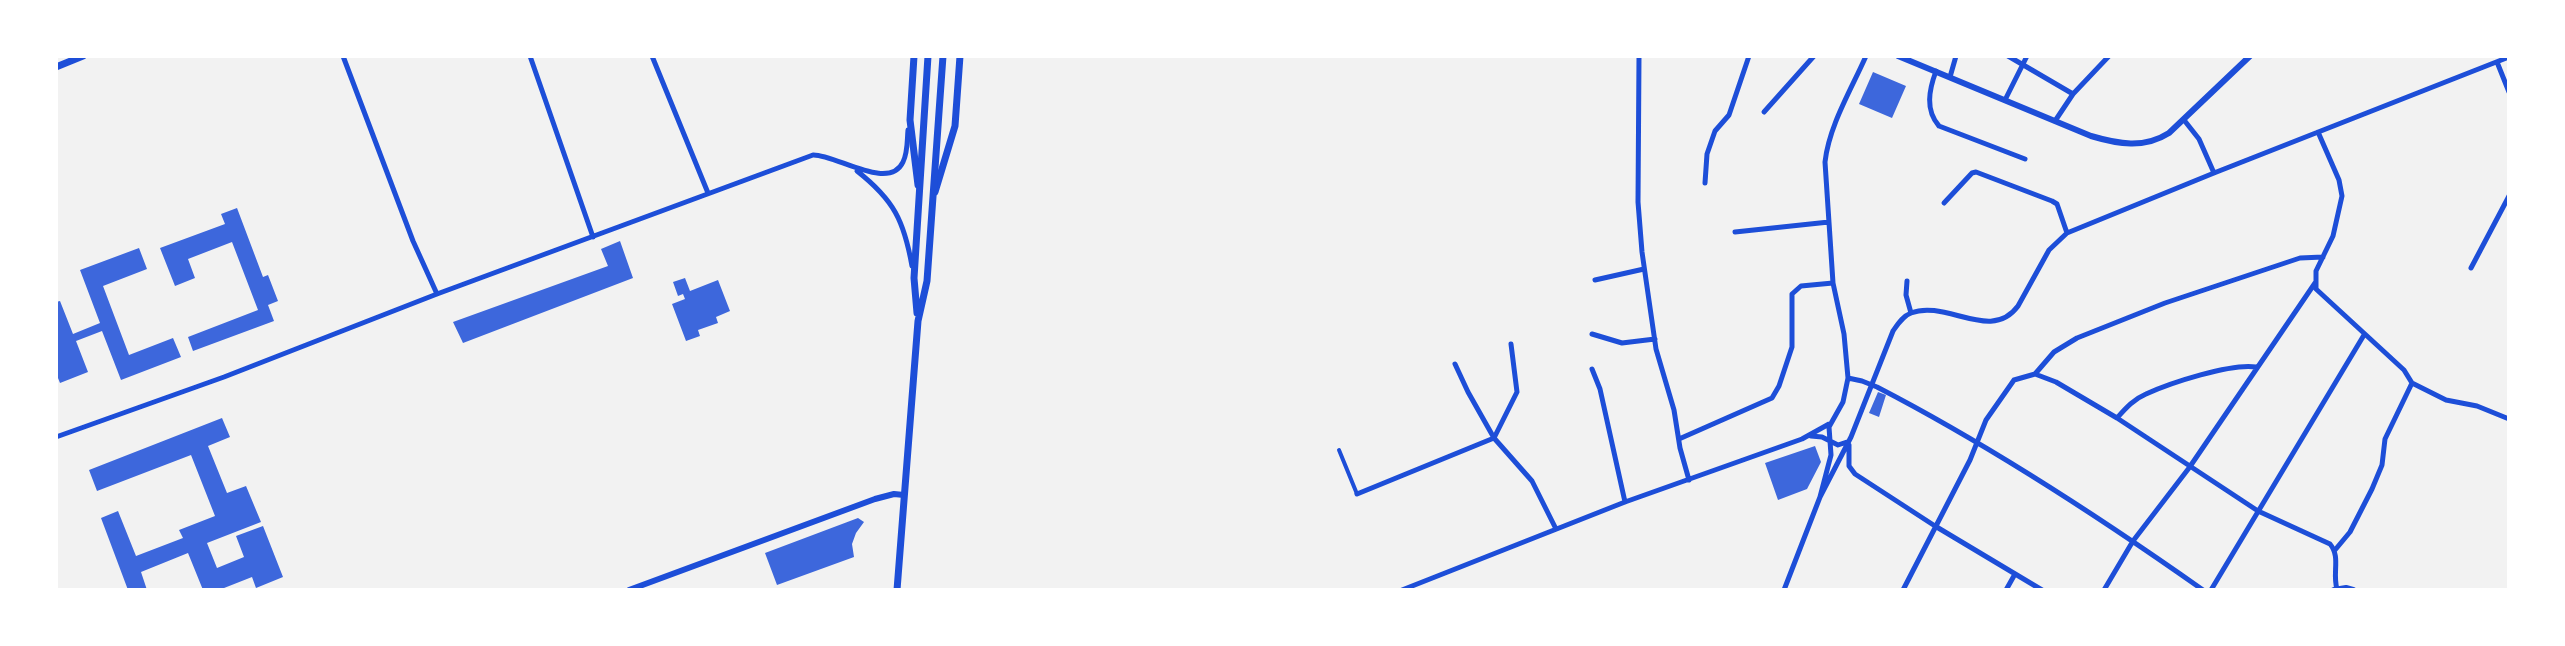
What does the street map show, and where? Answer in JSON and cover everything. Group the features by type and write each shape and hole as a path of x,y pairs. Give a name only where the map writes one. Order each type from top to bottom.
{"main road":[{"path":"56,67 83,56"},
{"path":"914,56 910,120 919,195"},
{"path":"918,321 914,278 928,56"},
{"path":"896,587 918,321 927,281 943,56"},
{"path":"934,197 955,126 960,56"}],"street":[{"path":"343,56 413,241 437,294"},
{"path":"530,56 593,237"},
{"path":"652,56 708,193"},
{"path":"1639,56 1638,202 1644,269 1655,339 1689,480"},
{"path":"1705,183 1707,154 1715,131 1729,115 1749,56"},
{"path":"1764,112 1814,56"},
{"path":"1784,590 1820,497 1829,464 1831,421 1843,402 1848,378 1844,334 1833,283 1825,179 1826,148 1866,56"},
{"path":"1898,56 2102,139 2139,144 2159,139 2184,120 2250,56"},
{"path":"1919,65 1923,56"},
{"path":"1950,77 1956,56"},
{"path":"2008,56 2073,94"},
{"path":"2005,100 2027,56"},
{"path":"2055,121 2073,94 2109,56"},
{"path":"1820,497 1851,437 1893,331 1911,313 1931,311 1983,321 2004,320 2018,306 2049,250 2067,233 2509,57"},
{"path":"2497,62 2509,92"},
{"path":"1936,71 1931,84 1929,108 1939,126 2025,159"},
{"path":"56,437 813,155 824,155 854,168 876,173 897,170 905,157 910,120"},
{"path":"2184,120 2199,139 2214,173"},
{"path":"2318,132 2342,188 2333,236 2316,271 2315,283 2320,294 2404,370 2412,383 2452,403 2477,406 2509,419"},
{"path":"854,168 879,188 895,208 904,227 914,278"},
{"path":"1944,203 1976,172 2057,204 2067,233"},
{"path":"2471,268 2509,196"},
{"path":"1735,232 1829,222"},
{"path":"2035,374 2054,352 2077,338 2151,308 2300,258 2323,257"},
{"path":"1595,280 1644,269"},
{"path":"1907,281 1906,295 1911,313"},
{"path":"1679,439 1772,398 1792,347 1792,294 1801,286 1833,283"},
{"path":"2104,590 2133,541 2189,468 2315,283"},
{"path":"1592,334 1622,343 1655,339"},
{"path":"2211,590 2364,335"},
{"path":"1339,450 1357,494 1494,438 1517,392 1511,344"},
{"path":"1455,364 1494,438 1532,481 1556,529"},
{"path":"2117,418 2128,405 2145,394 2235,367 2256,367"},
{"path":"1592,369 1600,389 1625,502"},
{"path":"1903,590 1986,420 2007,386 2021,376 2035,374 2056,382 2117,418 2258,511 2322,539 2335,550"},
{"path":"1848,378 1871,384 1977,441 2203,590"},
{"path":"2353,590 2336,590 2335,550 2350,532 2379,475 2385,439 2412,383"},
{"path":"1402,590 1625,502 1810,436 1831,421"},
{"path":"1810,436 1842,444 1851,437"},
{"path":"1851,437 1847,454 1851,470 1935,526 2042,590"},
{"path":"629,590 875,499 904,495"},
{"path":"2006,590 2015,574"},
{"path":"1425,581 1429,588"}],"building":[{"path":"1873,72 1906,86 1892,118 1859,104"},
{"path":"237,208 263,277 268,275 278,301 268,305 274,321 193,351 188,337 258,310 232,242 188,259 195,278 175,286 160,248 225,224 221,214"},
{"path":"620,241 633,278 463,343 453,322 608,266 601,249"},
{"path":"139,248 147,269 103,286 129,355 173,338 181,357 121,380 102,331 76,341 88,372 60,383 56,373 56,302 60,301 73,334 100,323 80,270"},
{"path":"685,278 690,291 718,280 730,311 716,317 718,323 698,330 700,336 686,341 672,304 685,299 683,294 678,296 673,282"},
{"path":"1878,392 1886,395 1879,417 1869,413"},
{"path":"222,418 230,437 208,446 227,493 246,486 261,522 207,543 217,568 244,557 236,536 263,526 283,577 256,588 252,577 219,590 203,590 188,553 141,572 147,590 128,590 101,518 118,511 136,556 183,538 179,530 215,516 191,455 97,491 89,470"},
{"path":"1815,446 1821,462 1807,489 1778,500 1765,463"},
{"path":"858,518 864,522 852,544 854,557 777,585 765,553"}]}
